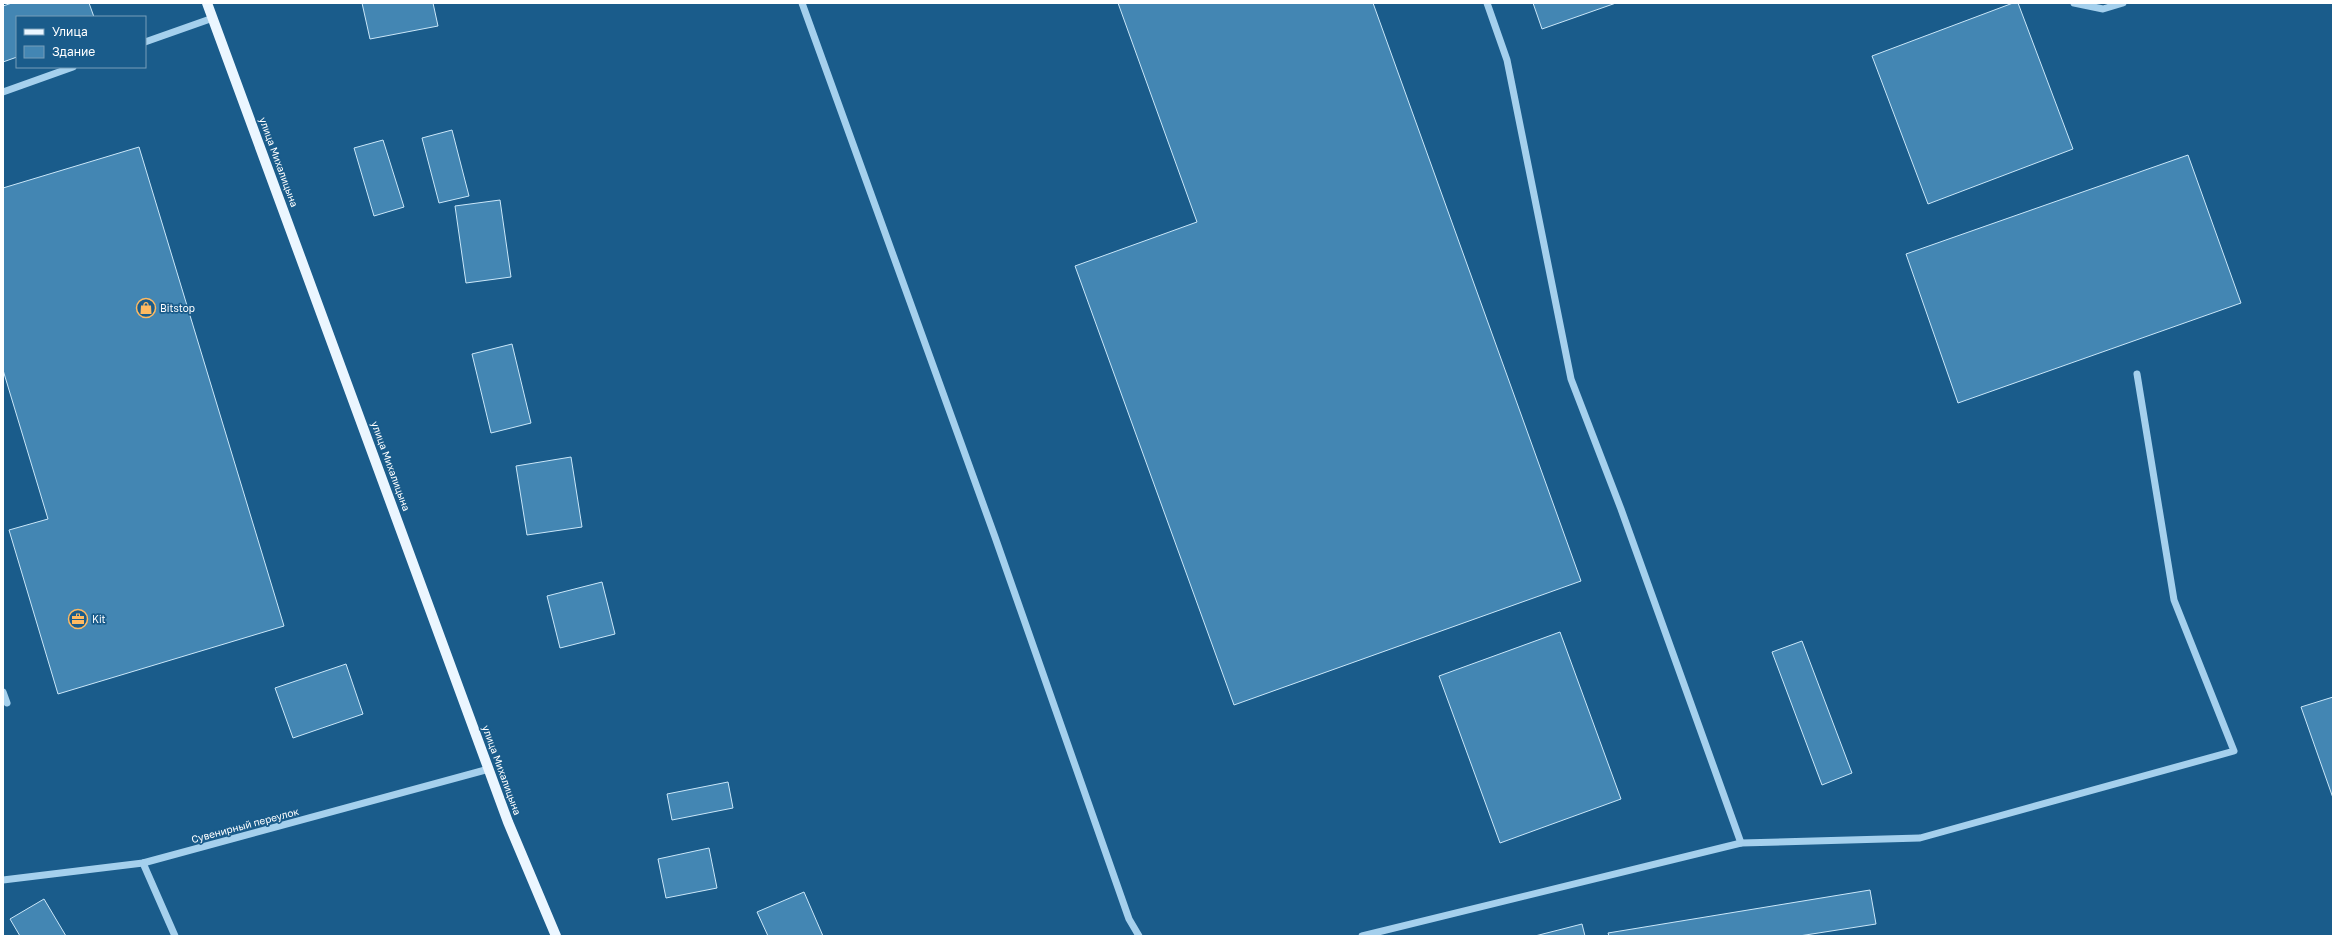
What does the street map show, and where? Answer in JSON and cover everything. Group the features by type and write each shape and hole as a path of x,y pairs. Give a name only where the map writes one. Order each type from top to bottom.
{"main road":[{"name":"улица Михалицына","path":"207,3 489,769 556,936"}],"street":[{"path":"802,3 995,537 1129,919 1140,936"},
{"path":"1487,3 1507,60 1571,379 1621,510 1740,843"},
{"path":"2074,3 2103,9 2123,3"},
{"path":"146,42 213,18"},
{"path":"3,92 70,68"},
{"path":"1362,936 1740,843 1920,838 2234,750 2174,600 2136,374"},
{"path":"3,692 7,703"},
{"name":"Сувенирный переулок","path":"3,880 143,863 489,769"},
{"path":"143,863 175,936"}],"building":[{"path":"12,3 89,3 94,16 16,16 16,57 3,62 3,6"},
{"path":"362,3 433,3 438,26 370,39"},
{"path":"1118,3 1373,3 1581,581 1234,705 1075,266 1197,222"},
{"path":"1533,3 1616,3 1542,29"},
{"path":"2013,3 2018,3 2073,149 1928,204 1872,56"},
{"path":"452,130 469,196 439,203 422,138"},
{"path":"383,140 404,207 374,216 354,148"},
{"path":"139,147 284,626 58,694 9,530 48,519 3,370 3,188"},
{"path":"2188,155 2241,303 1958,403 1906,254"},
{"path":"500,200 511,277 466,283 455,206"},
{"path":"512,344 531,423 491,433 472,354"},
{"path":"571,457 582,527 527,535 516,466"},
{"path":"602,582 615,634 560,648 547,596"},
{"path":"1560,632 1621,799 1500,843 1439,676"},
{"path":"1802,641 1852,773 1822,785 1772,652"},
{"path":"346,664 363,714 293,738 275,688"},
{"path":"2333,697 2333,798 2301,707"},
{"path":"728,782 733,808 672,820 667,794"},
{"path":"709,848 717,888 666,898 658,859"},
{"path":"1870,890 1876,924 1799,936 1609,936 1608,933"},
{"path":"804,892 823,936 768,936 757,912"},
{"path":"44,899 66,936 20,936 10,919"},
{"path":"1582,924 1585,936 1535,936"}],"place":[{"name":"Bitstop","path":"146,308"},
{"name":"Kit","path":"78,619"}]}
